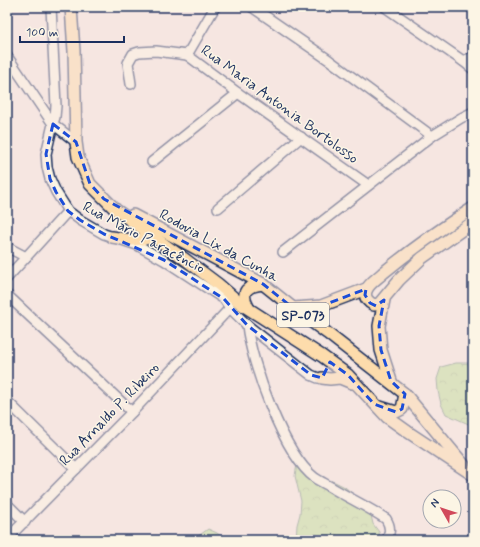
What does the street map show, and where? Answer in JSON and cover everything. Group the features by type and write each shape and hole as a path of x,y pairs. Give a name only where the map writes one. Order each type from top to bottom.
{"main road":[{"name":"Rodovia Lix da Cunha","path":"71,7 74,51 76,142 78,157 90,184 104,200 116,210 218,284 241,304 248,307 322,356 348,375 387,417 471,473"},
{"name":"Rodovia Lix da Cunha","path":"104,200 263,284 391,381 405,394 471,473"},
{"path":"293,308 321,306 366,289 407,253 473,208"},
{"path":"366,289 365,296 367,300 374,305 379,304 384,300 399,280 422,258 473,222"},
{"path":"112,237 131,240 156,238"},
{"path":"248,307 244,300 244,294 247,289 253,285 263,284"},
{"path":"384,300 379,326 381,350 391,381"},
{"path":"322,356 326,364 327,371 326,375 322,378"},
{"path":"322,378 340,378 356,384"},
{"path":"374,404 389,411 396,412 402,409 405,394"}],"street":[{"name":"Rua Mário Paracêncio","path":"52,7 56,106 55,117 46,154 47,167 53,186 68,210 91,227 112,237 137,245 164,260 224,298 230,308 247,325 311,375 322,378"},
{"path":"187,55 215,7"},
{"path":"252,7 329,60 432,136"},
{"path":"385,7 473,69"},
{"name":"Rua Maria Antonia Bortolosso","path":"131,84 128,62 133,54 139,52 156,51 187,55 368,185"},
{"path":"463,61 473,57"},
{"path":"8,58 53,124 76,142"},
{"path":"152,162 238,93"},
{"path":"284,252 432,136 472,111"},
{"path":"218,208 302,138"},
{"path":"7,278 68,210"},
{"path":"7,247 26,257"},
{"path":"7,295 132,412"},
{"name":"Rua Arnaldo P. Ribeiro","path":"7,539 132,412 230,308"},
{"path":"247,325 250,346 255,364 272,409 290,447 302,465 315,478 386,519 389,524 390,532 387,540"},
{"path":"7,401 76,469"},
{"path":"7,504 25,522"}],"highlighted area":[{"path":"53,124 76,142 90,184 104,199 263,284 293,308 321,306 366,289 365,295 370,303 376,306 384,300 379,326 381,350 391,381 405,394 402,409 396,412 374,404 348,375 330,362 322,378 311,375 247,325 224,299 164,260 104,234 68,211 56,192 50,179 46,154"}],"green space":[{"path":"456,363 469,363 473,366 473,426 446,414 441,404 437,379 441,367"},
{"path":"297,464 325,479 345,487 363,503 370,511 373,524 379,532 380,540 296,540 301,501 295,476"},
{"path":"208,529 217,533 226,540 193,540"}]}
